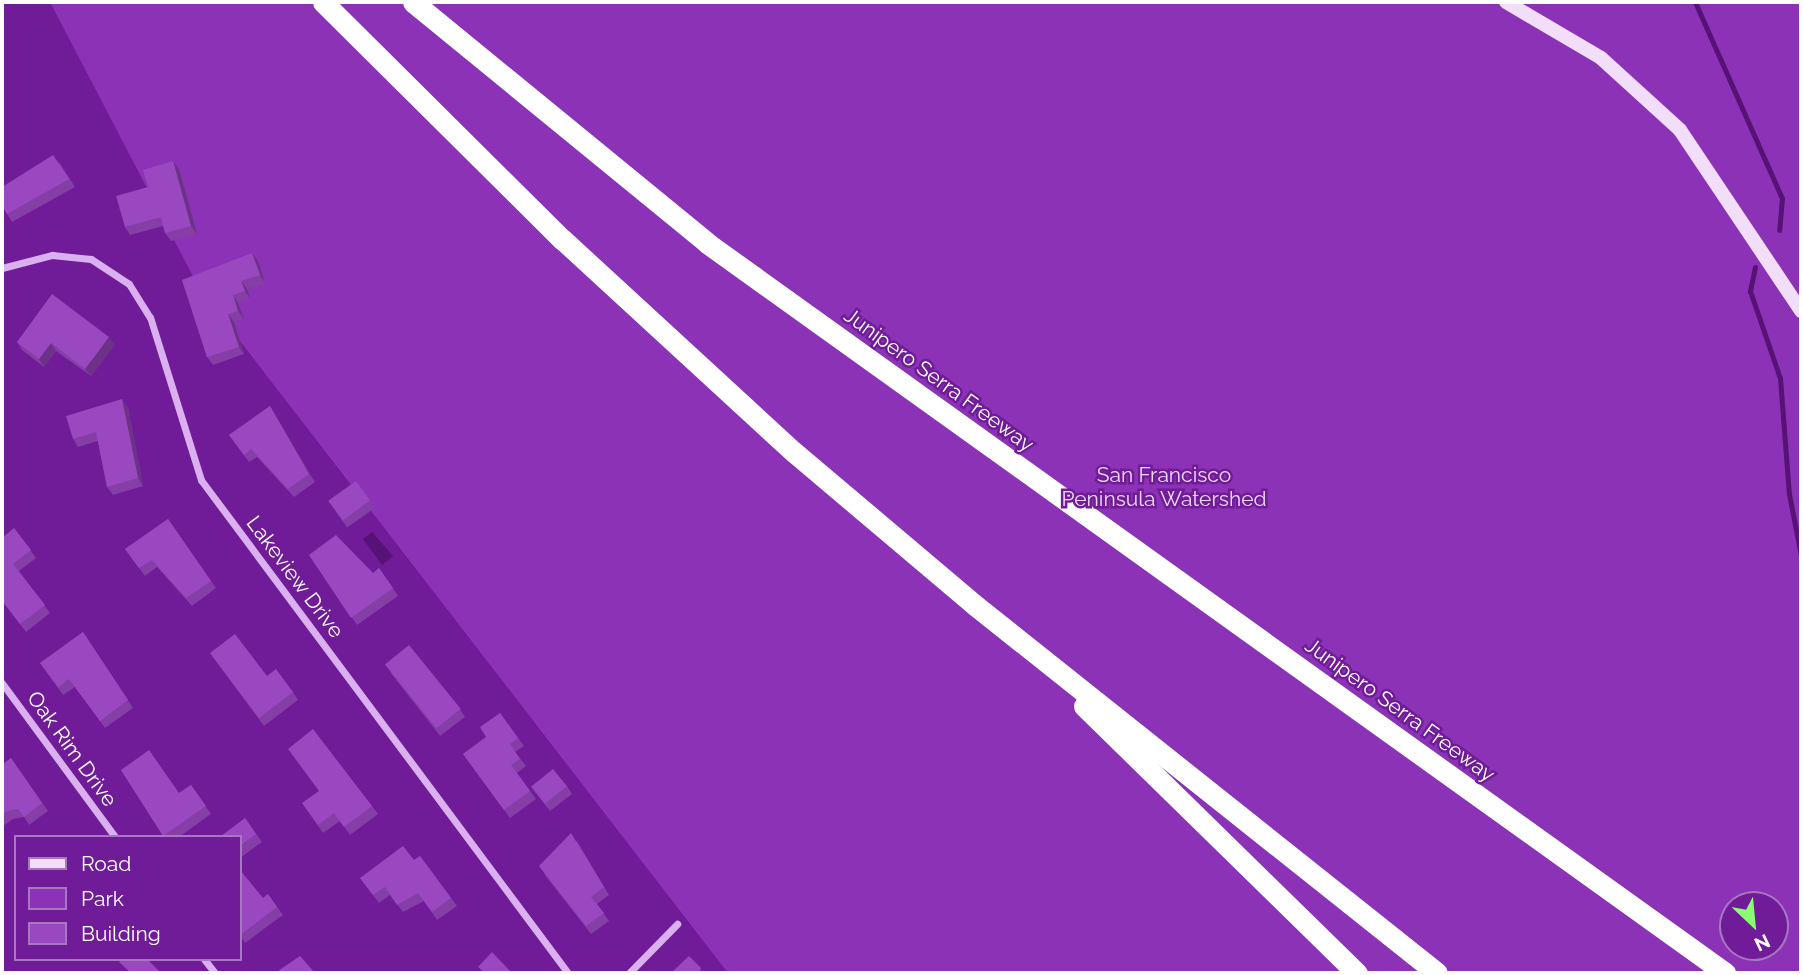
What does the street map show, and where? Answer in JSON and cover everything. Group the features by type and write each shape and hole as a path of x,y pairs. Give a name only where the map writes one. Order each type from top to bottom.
{"highway":[{"path":"323,2 676,346 1038,656 1437,973"},
{"name":"Junipero Serra Freeway","path":"413,2 707,243 1725,973"},
{"path":"1038,656 1155,781 1357,973"}],"street":[{"path":"1506,2 1601,58 1680,130 1801,311"},
{"name":"Lakeview Drive","path":"2,268 52,255 91,259 129,284 149,317 201,480 568,973"},
{"name":"Oak Rim Drive","path":"2,683 113,835"},
{"path":"629,973 677,924"}],"green space":[{"name":"San Francisco Peninsula Watershed","path":"50,2 1801,2 1801,973 728,973 199,288"}],"shaded area":[{"path":"372,532 393,556 382,565 363,539"}],"building":[{"path":"53,155 69,179 7,214 2,206 2,187"},
{"path":"173,161 191,226 165,233 161,217 125,227 116,196 148,187 143,170"},
{"path":"252,253 260,275 241,281 245,291 233,295 238,311 228,314 239,347 207,357 182,280"},
{"path":"52,294 109,337 85,369 51,343 39,359 17,342"},
{"path":"122,399 138,478 107,487 96,432 73,439 66,416"},
{"path":"270,406 309,474 288,489 251,449 244,455 229,435"},
{"path":"356,481 370,500 343,520 328,501"},
{"path":"168,519 211,581 186,598 152,560 139,568 125,549"},
{"path":"14,528 31,550 13,564 45,605 20,624 2,600 2,538"},
{"path":"336,535 373,573 379,568 393,588 351,618 309,555"},
{"path":"83,632 128,700 100,721 69,679 58,687 40,663"},
{"path":"235,634 267,676 276,669 293,692 259,718 210,653"},
{"path":"409,645 461,709 437,728 385,665"},
{"path":"500,713 518,738 510,744 520,759 511,765 530,791 504,810 463,754 486,737 480,727"},
{"path":"313,729 372,806 344,827 334,813 318,825 302,803 319,791 288,749"},
{"path":"149,750 179,793 191,785 206,806 162,835 121,770"},
{"path":"11,758 42,803 24,817 18,809 2,815 2,765"},
{"path":"553,769 567,786 545,804 531,787"},
{"path":"245,818 256,834 242,844 242,835 222,835"},
{"path":"571,833 604,887 591,897 604,913 586,926 539,866"},
{"path":"403,846 414,860 420,856 451,898 432,912 418,893 397,905 385,887 373,895 360,878"},
{"path":"242,872 263,898 268,894 277,907 242,933"},
{"path":"492,952 512,973 485,973 478,967"},
{"path":"300,956 315,973 275,973"},
{"path":"689,956 701,968 699,973 671,973"},
{"path":"149,961 161,973 131,973 119,962"}],"waterway":[{"path":"1695,2 1782,198 1779,230"},
{"path":"1755,267 1750,291 1780,378 1789,494 1801,556"}]}
